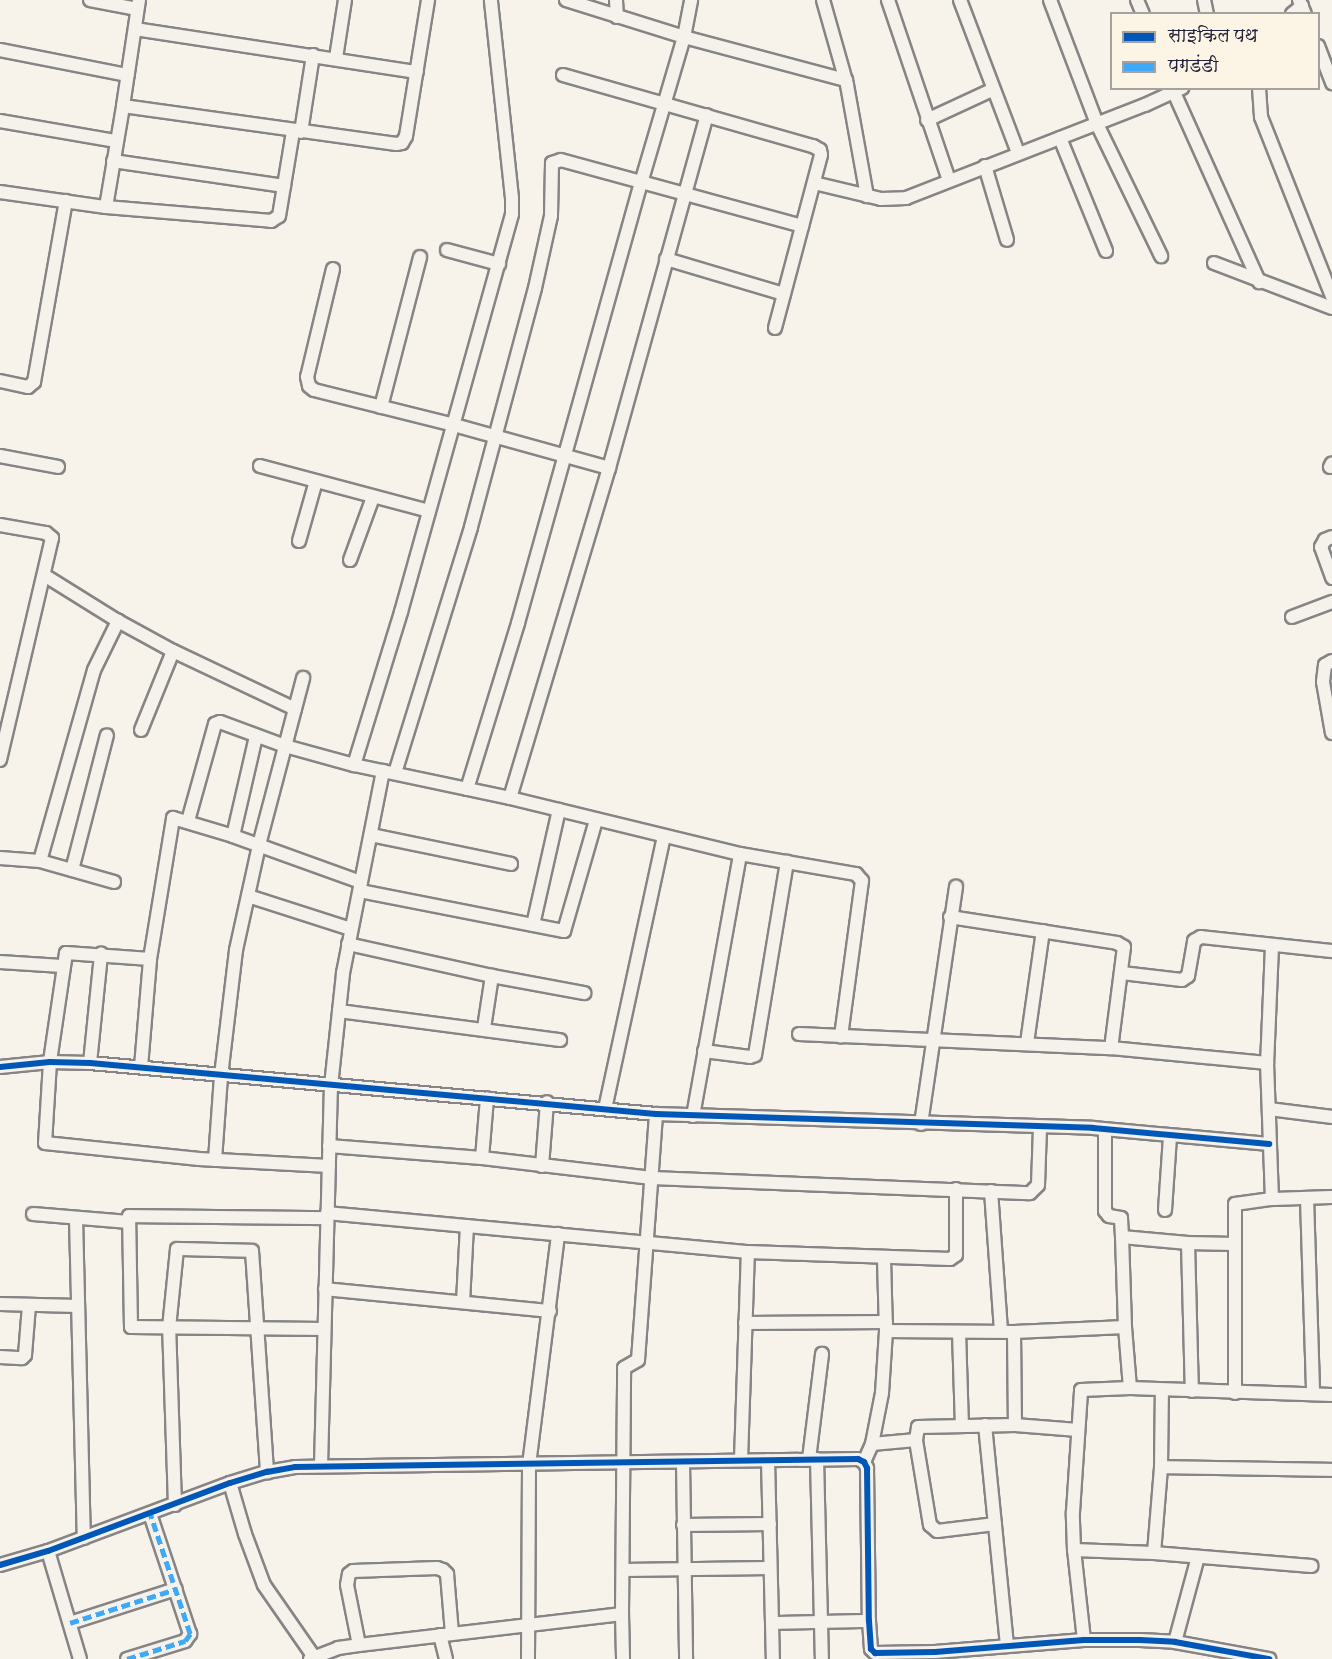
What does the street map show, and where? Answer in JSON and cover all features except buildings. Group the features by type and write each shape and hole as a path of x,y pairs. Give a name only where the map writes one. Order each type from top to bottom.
{"street":[{"path":"90,0 138,4 106,207"},
{"path":"336,58 345,0"},
{"path":"123,106 297,132 402,143 406,136 428,0"},
{"path":"354,765 401,612 510,222 512,198 491,0"},
{"path":"566,0 684,37 846,80"},
{"path":"616,0 617,16"},
{"path":"467,789 566,455 641,183 666,104 684,37 691,0"},
{"path":"823,0 846,80 867,196"},
{"path":"888,0 949,180"},
{"path":"960,0 992,90 1018,153"},
{"path":"1050,0 1097,124 1161,256"},
{"path":"135,29 417,72"},
{"path":"1324,48 1332,83"},
{"path":"0,50 128,75"},
{"path":"1,195 106,207 271,221 279,216 313,55"},
{"path":"563,75 817,147 821,156 775,328"},
{"path":"927,120 992,90"},
{"path":"814,183 893,201 1097,124 1176,90 1258,282"},
{"path":"1259,90 1261,117 1332,296"},
{"path":"510,798 609,468 683,194 707,115"},
{"path":"0,121 116,141"},
{"path":"1060,138 1106,251"},
{"path":"321,1466 331,1086 348,944 370,835 471,527 535,288 551,216 552,163 561,160 802,226"},
{"path":"113,161 284,186"},
{"path":"986,166 1007,240"},
{"path":"0,381 28,387 34,382 66,201"},
{"path":"447,250 499,264"},
{"path":"381,407 420,257"},
{"path":"666,259 784,294"},
{"path":"1214,263 1258,282 1332,308"},
{"path":"333,269 308,377 309,386 314,390 454,425 609,468"},
{"path":"0,456 58,467"},
{"path":"260,466 429,511"},
{"path":"299,541 316,481"},
{"path":"350,560 373,496"},
{"path":"0,525 50,535 52,538 0,760"},
{"path":"1332,537 1325,540 1321,547 1332,578"},
{"path":"45,575 118,621 173,651 295,709"},
{"path":"1292,617 1332,602"},
{"path":"40,861 94,670 118,621"},
{"path":"141,730 173,651"},
{"path":"1331,726 1323,672 1325,665 1332,661"},
{"path":"214,1160 236,950 259,845 303,678"},
{"path":"188,821 215,724 220,722 285,746 354,765 510,798 740,854 856,874 862,881 842,1037"},
{"path":"72,870 107,735"},
{"path":"232,836 256,736"},
{"path":"533,925 559,810"},
{"path":"141,1067 150,959 171,821 176,817 259,845 360,886 561,932 567,928 596,820"},
{"path":"370,835 511,864"},
{"path":"605,1109 664,837"},
{"path":"693,1116 740,854"},
{"path":"0,858 40,861 114,882"},
{"path":"704,1051 750,1057 755,1055 787,862"},
{"path":"921,1124 931,1041 956,887"},
{"path":"248,896 351,929"},
{"path":"950,917 1121,945 1125,951 1110,1048"},
{"path":"1027,1043 1043,931"},
{"path":"1122,973 1182,980 1188,975 1194,941 1201,937 1332,951"},
{"path":"348,944 492,976 584,993"},
{"path":"1272,946 1268,1063 1272,1199"},
{"path":"150,959 69,952 64,957 50,1062 45,1143 214,1160 329,1166"},
{"path":"90,1063 101,954"},
{"path":"0,962 62,966"},
{"path":"484,1028 492,976"},
{"path":"339,1011 484,1028 560,1040"},
{"path":"799,1034 1110,1048 1268,1063"},
{"path":"0,1068 50,1062 90,1063 331,1086 548,1102 656,1114 1105,1130 1269,1144"},
{"path":"482,1158 487,1098"},
{"path":"542,1166 548,1102"},
{"path":"1269,1109 1332,1117"},
{"path":"623,1659 624,1368 638,1360 649,1241 656,1114"},
{"path":"329,1146 482,1158 652,1178 1030,1192 1036,1190 1040,1127"},
{"path":"1105,1130 1105,1211 1107,1215 1123,1220 1125,1327 1130,1388"},
{"path":"1165,1210 1170,1136"},
{"path":"324,1329 131,1327 129,1216 327,1216 649,1241 748,1252 884,1258 954,1258 956,1255 956,1189"},
{"path":"991,1191 1001,1331"},
{"path":"1307,1197 1312,1394"},
{"path":"1235,1393 1235,1204 1272,1199 1332,1197"},
{"path":"33,1214 129,1222"},
{"path":"76,1218 84,1538"},
{"path":"463,1302 467,1226"},
{"path":"528,1659 529,1465 558,1234"},
{"path":"1122,1237 1188,1243 1234,1244"},
{"path":"1188,1243 1192,1391"},
{"path":"176,1505 170,1328 177,1249 252,1251 267,1472"},
{"path":"741,1460 748,1252"},
{"path":"884,1258 886,1327 882,1393 872,1444 864,1462 869,1505 869,1621 875,1656 989,1653 1007,1646 1083,1641 1175,1642 1269,1659"},
{"path":"325,1289 550,1311"},
{"path":"0,1305 78,1306"},
{"path":"0,1357 22,1358 25,1355 29,1305"},
{"path":"746,1323 886,1327 959,1332 1125,1327"},
{"path":"959,1332 962,1425"},
{"path":"1014,1332 1015,1425"},
{"path":"822,1354 813,1459 822,1659"},
{"path":"1083,1641 1074,1550 1081,1390 1130,1388 1332,1395"},
{"path":"1154,1553 1161,1467 1162,1390"},
{"path":"995,1524 934,1529 930,1525 915,1432 922,1425 1015,1425 1078,1431"},
{"path":"985,1425 1007,1646"},
{"path":"872,1444 916,1440"},
{"path":"0,1565 48,1551 230,1483 267,1472 321,1466 529,1465 813,1459 858,1459 864,1462"},
{"path":"768,1460 773,1659"},
{"path":"683,1462 686,1659"},
{"path":"1161,1467 1332,1470"},
{"path":"230,1483 245,1534 264,1585 316,1657 359,1645 622,1614"},
{"path":"127,1659 189,1638 190,1634 150,1514"},
{"path":"683,1525 770,1524"},
{"path":"1074,1550 1154,1553 1311,1566"},
{"path":"48,1551 80,1659"},
{"path":"1175,1642 1198,1557"},
{"path":"359,1645 347,1585 349,1574 353,1571 437,1568 447,1574 446,1659"},
{"path":"623,1570 770,1569"},
{"path":"70,1623 176,1589"},
{"path":"773,1623 869,1621"}],"marked path":[{"path":"127,1659 185,1641 190,1634 150,1514"},
{"path":"70,1623 176,1589"}],"cycle path":[{"path":"0,1067 50,1062 90,1063 656,1114 1093,1128 1269,1144"},
{"path":"0,1565 48,1551 230,1483 267,1472 295,1467 858,1459 864,1462 867,1468 869,1621 871,1649 875,1653 935,1652 1084,1640 1140,1640 1175,1642 1269,1659"}]}
